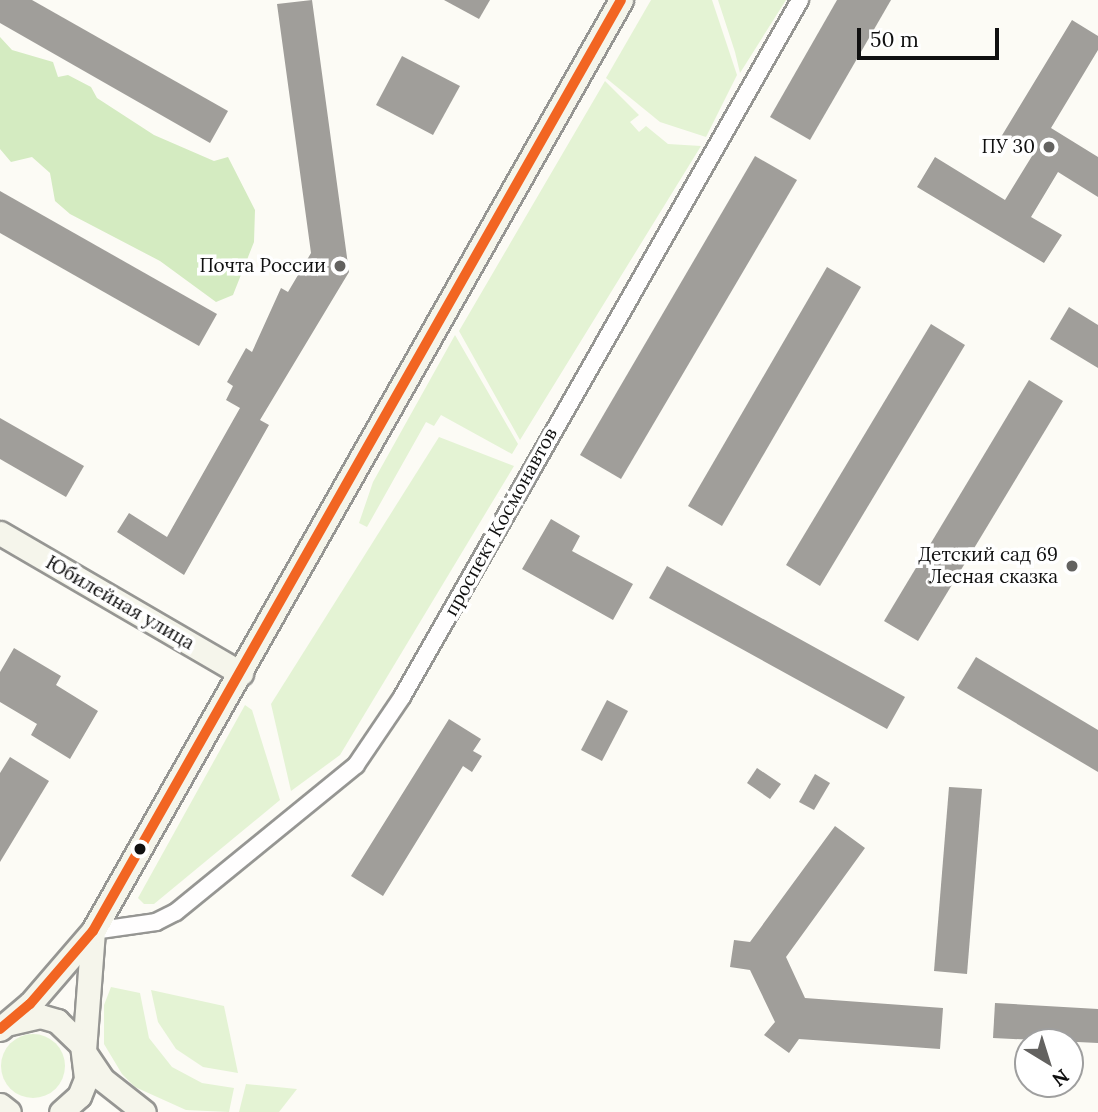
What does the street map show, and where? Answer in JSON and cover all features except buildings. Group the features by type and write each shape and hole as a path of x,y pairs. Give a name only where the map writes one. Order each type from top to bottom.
{"main road":[{"path":"2,1028 93,931 621,0"},
{"name":"Юбилейная улица","path":"0,533 241,673"},
{"path":"61,1112 79,1096 86,1079 84,1052 93,931"},
{"path":"2,1028 40,1016 57,1021 71,1031 102,1079 144,1112"},
{"path":"0,1105 9,1112"}],"street":[{"name":"проспект Космонавтов","path":"93,931 156,922 176,912 356,765 402,697 800,0"}],"green space":[{"path":"651,0 712,0 737,75 706,137 660,122 606,78"},
{"path":"718,0 786,0 740,73 735,52"},
{"path":"0,37 12,50 53,62 58,77 68,75 91,87 97,98 154,135 214,161 228,157 255,210 254,242 233,295 216,302 160,261 70,214 55,201 50,173 32,157 11,162 0,149"},
{"path":"605,81 639,115 630,122 639,132 646,126 668,144 701,146 520,440 459,331"},
{"path":"455,335 518,444 512,454 441,415 434,426 426,422 367,527 359,523 373,482"},
{"path":"439,437 514,466 340,755 291,791 271,704"},
{"path":"245,705 252,710 280,800 154,904 144,904 138,898"},
{"path":"111,987 140,993 149,1038 172,1067 202,1083 234,1088 229,1112 186,1110 135,1087 122,1074 104,1044 104,1005"},
{"path":"151,990 224,1006 238,1073 203,1067 176,1049 158,1022"},
{"path":"33,1034 51,1040 59,1048 65,1066 59,1084 51,1092 33,1098 15,1092 7,1084 1,1066 7,1048 15,1040"},
{"path":"246,1084 297,1089 279,1112 239,1112"}],"transit line":[{"path":"0,1029 30,1004 93,931 621,0"}],"place":[{"name":"ПУ 30","path":"1049,147"},
{"name":"Почта России","path":"340,266"},
{"name":"Детский сад 69 Лесная сказка","path":"1072,566"}]}
